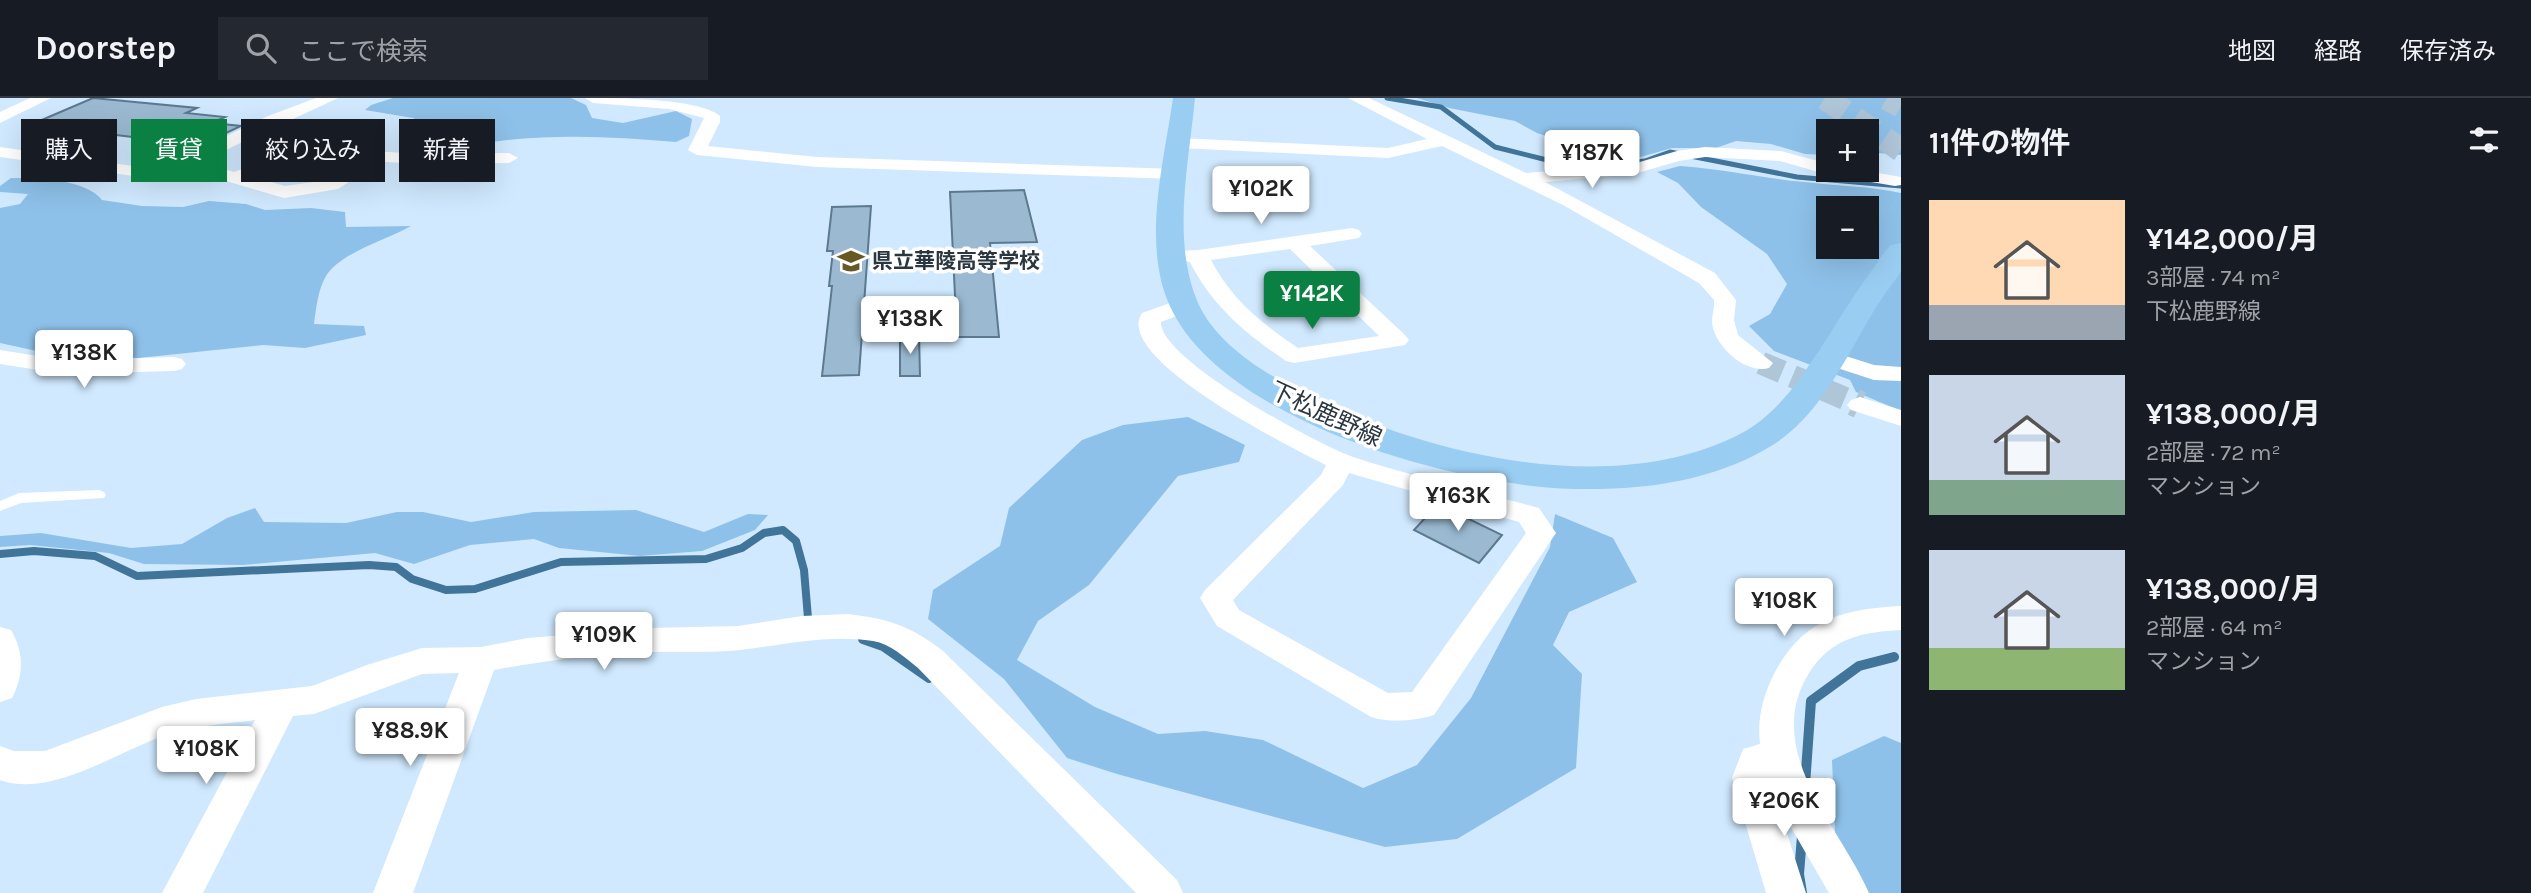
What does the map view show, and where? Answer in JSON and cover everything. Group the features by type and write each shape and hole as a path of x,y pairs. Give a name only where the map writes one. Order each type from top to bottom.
{"main road":[{"name":"下松鹿野線","path":"1184,98 1178,158 1184,305 1211,343 1251,378 1308,411 1388,443 1446,460 1516,472 1584,476 1647,475 1703,463 1753,442 1790,416 1864,302 1901,251"}],"street":[{"path":"0,118 43,98"},
{"path":"277,119 330,98"},
{"path":"593,98 650,100 702,110 712,116 712,122 696,150 817,162 1388,153 1444,140"},
{"path":"1356,98 1570,201 1707,278 1722,294 1726,304 1722,318 1727,336 1740,351 1760,363"},
{"path":"0,152 131,171"},
{"path":"1524,178 1634,169 1677,156 1705,152 1781,156 1816,166"},
{"path":"385,156 509,158"},
{"path":"227,174 241,178"},
{"path":"237,177 241,175"},
{"path":"1879,178 1895,181"},
{"path":"253,182 285,192 338,182"},
{"path":"1184,255 1352,234"},
{"path":"1184,255 1208,279 1227,305 1254,329 1294,356 1396,340 1295,243"},
{"path":"1184,305 1164,310 1150,318 1149,331 1159,347 1202,382 1243,409 1341,461 1528,515 1541,533 1422,705 1384,707 1228,618 1216,598 1333,480 1341,461"},
{"path":"0,356 49,365 90,368 174,364"},
{"path":"1830,358 1865,371 1889,376 1901,374"},
{"path":"1860,405 1901,418"},
{"path":"1849,893 1838,867 1796,802 1780,759 1777,712 1792,673 1815,641 1843,626 1878,619 1901,618"},
{"path":"0,761 7,766 46,766 173,719 195,713 314,700 379,674 422,662 481,660 528,651 650,640 738,638 802,628 848,626 879,630 904,639 930,659 1163,893"},
{"path":"0,639 6,654 0,688"},
{"path":"393,893 481,660"},
{"path":"182,893 281,705"},
{"path":"1780,759 1756,760 1750,778 1786,893"}],"lane":[{"path":"0,506 19,498 99,495"}],"shaded area":[{"path":"393,98 571,98 586,105 592,118 623,123 676,111 692,119 689,136 676,142 571,137 495,142 495,119 415,119 365,110 371,105"},
{"path":"1417,98 1901,98 1901,155 1879,153 1879,119 1816,119 1816,154 1771,144 1736,141 1716,148 1672,148 1637,158 1599,153 1537,133 1515,121 1449,108"},
{"path":"1680,166 1901,193 1901,411 1856,392 1850,380 1774,351 1749,326 1770,314 1787,284 1767,254 1701,207 1678,183 1657,172"},
{"path":"11,178 21,178 21,182 63,182 85,188 102,200 142,206 183,207 209,201 246,204 265,210 311,208 345,212 346,227 411,226 353,253 333,268 323,281 314,324 364,326 366,335 305,348 263,345 139,358 69,358 0,343 0,208 20,204 28,194 0,192 0,186"},
{"path":"1188,417 1245,445 1239,462 1178,476 1089,585 1038,621 1017,660 1095,707 1158,734 1205,731 1263,740 1363,788 1417,765 1471,698 1550,547 1555,514 1613,538 1637,582 1569,612 1553,645 1582,674 1576,768 1457,839 1385,847 1067,758 1004,679 928,619 933,590 1000,546 1009,508 1082,440 1123,425"},
{"path":"255,508 264,522 346,523 397,512 423,512 471,522 534,512 636,510 704,532 748,514 768,515 755,530 702,551 640,556 559,548 534,539 470,545 414,564 375,553 243,565 144,564 109,553 30,545 0,547 0,536 41,533 131,548 182,544 227,518"},
{"path":"1884,736 1901,743 1901,893 1862,893 1835,833 1832,760"}],"building":[{"path":"93,98 197,108 186,113 225,117 131,119 131,137 117,135 117,119 44,119"},
{"path":"227,125 241,126 227,133"},
{"path":"1024,190 1037,242 990,243 999,337 957,337 950,192"},
{"path":"871,206 859,375 822,376 832,286 829,286 833,251 827,251 832,207"},
{"path":"919,335 920,376 900,376 900,336"},
{"path":"1438,504 1502,535 1479,563 1414,530"}],"waterway":[{"path":"1387,98 1441,107 1495,147 1559,163 1627,163 1645,161 1670,152 1797,177 1901,186"},
{"path":"0,554 34,551 95,556 137,576 369,565 396,567 412,579 446,590 475,589 561,562 706,559 742,548 764,533 783,530 796,541 804,570 808,618"},
{"path":"863,639 883,646 929,678"},
{"path":"1805,785 1811,701 1859,666 1894,657"},
{"path":"1802,836 1799,874 1802,893"}],"tunnel":[{"path":"1825,98 1901,150"},
{"path":"1887,98 1901,106"},
{"path":"1761,363 1858,404"},
{"path":"1854,402 1858,404"}],"place":[{"name":"県立華陵高等学校","path":"851,261"}]}
